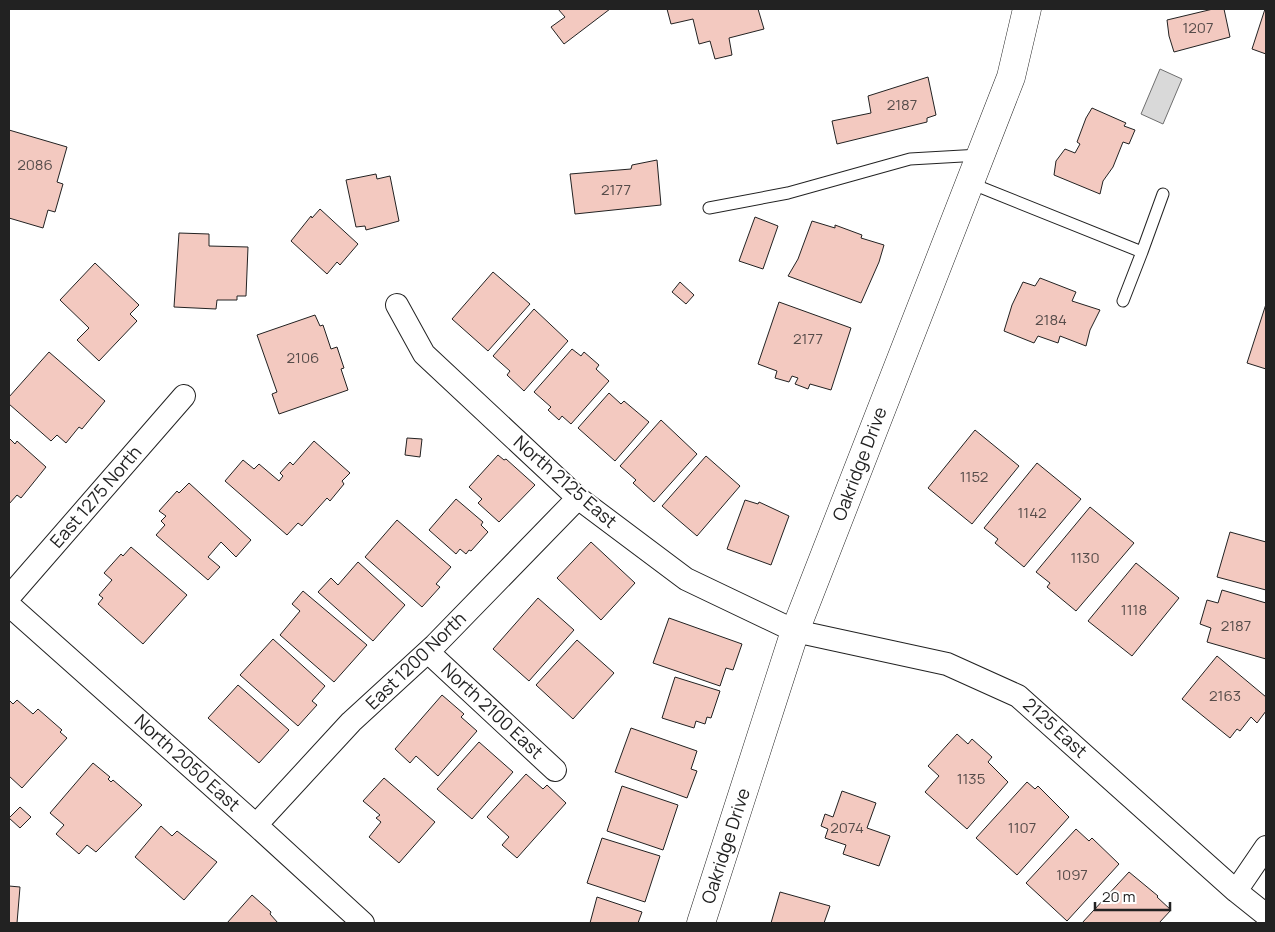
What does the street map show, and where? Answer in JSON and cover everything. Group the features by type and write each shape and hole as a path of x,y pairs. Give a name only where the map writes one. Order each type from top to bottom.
{"street":[{"name":"Oakridge Drive","path":"701,923 795,631 1010,77 1027,9"},
{"name":"North 2125 East","path":"398,305 424,354 578,498 686,579 795,631"},
{"name":"East 1275 North","path":"9,598 184,396"},
{"name":"East 1200 North","path":"256,825 351,722 428,652 578,498"},
{"name":"North 2050 East","path":"9,605 256,825 362,923"},
{"name":"2125 East","path":"795,631 947,664 1018,696 1236,891 1266,915"},
{"name":"North 2100 East","path":"428,652 555,770"},
{"path":"1236,891 1266,847"}],"lane":[{"path":"708,208 788,193 910,159 980,155"},
{"path":"970,182 1142,252"},
{"path":"1123,301 1163,194"}],"shaded area":[{"path":"1160,69 1182,79 1163,124 1141,114"}],"building":[{"path":"558,9 610,9 564,44 551,27 565,17"},
{"path":"667,9 758,9 764,29 729,38 732,55 715,59 710,41 699,44 693,19 671,24"},
{"path":"1213,9 1224,9 1230,37 1174,52 1167,20"},
{"path":"1266,9 1266,54 1252,49"},
{"path":"928,77 936,115 927,118 927,122 837,144 832,121 871,113 868,96"},
{"path":"1092,108 1126,123 1124,126 1135,130 1129,144 1123,142 1113,167 1103,181 1100,194 1054,175 1056,161 1065,149 1075,153 1080,144 1077,142 1086,118"},
{"path":"9,130 67,147 57,182 63,184 55,212 48,210 43,228 9,218"},
{"path":"657,160 661,205 575,214 570,174 631,169 632,165"},
{"path":"376,174 377,179 390,176 399,221 366,230 365,226 356,227 346,180"},
{"path":"320,209 358,244 340,265 337,262 327,274 291,241 311,216 312,218"},
{"path":"755,217 778,226 763,269 739,261"},
{"path":"812,221 835,228 835,225 862,235 861,238 884,245 879,262 861,303 788,276 798,259"},
{"path":"179,233 209,234 209,246 248,247 246,296 237,296 237,300 217,300 216,309 174,307"},
{"path":"95,263 139,305 130,314 137,321 99,361 77,340 89,328 60,300"},
{"path":"493,272 530,304 488,351 452,319"},
{"path":"1040,278 1076,292 1072,301 1100,310 1090,330 1086,346 1060,336 1058,343 1038,336 1034,343 1004,331 1012,305 1023,282 1035,286"},
{"path":"680,282 694,295 686,304 672,292"},
{"path":"779,302 851,328 831,390 810,384 808,389 795,384 798,378 792,376 789,382 775,378 777,371 758,364"},
{"path":"1266,304 1266,369 1247,363"},
{"path":"534,309 568,341 524,391 507,375 510,371 493,356"},
{"path":"315,315 320,326 323,325 331,349 337,347 344,368 341,369 348,390 279,414 272,394 277,392 257,335"},
{"path":"572,349 581,356 584,352 599,365 596,369 609,381 571,424 562,416 559,420 548,410 551,407 534,392"},
{"path":"49,352 105,401 82,429 79,427 66,443 57,435 51,441 9,404 9,397"},
{"path":"609,393 621,404 624,401 649,422 615,461 578,428"},
{"path":"661,420 697,454 654,502 633,483 636,480 620,466"},
{"path":"975,430 1019,466 972,524 928,488"},
{"path":"9,438 15,444 17,441 46,467 21,498 17,495 9,504"},
{"path":"407,438 422,439 420,457 405,455"},
{"path":"314,441 350,473 342,481 344,484 330,501 327,498 302,526 298,523 287,535 225,481 243,460 254,469 259,464 279,481 283,476 280,473 290,462 293,465"},
{"path":"498,455 504,460 506,459 535,485 499,522 478,503 482,499 469,487"},
{"path":"706,456 740,486 697,536 662,506"},
{"path":"1037,463 1081,499 1024,567 995,543 998,539 984,528"},
{"path":"189,483 251,540 236,557 221,542 208,557 220,567 208,580 156,535 165,525 161,521 166,516 159,511 177,491 179,493"},
{"path":"456,499 483,522 481,525 488,532 466,554 460,549 456,554 429,530"},
{"path":"745,500 758,504 759,502 789,516 771,565 727,549"},
{"path":"1090,507 1134,543 1076,611 1047,587 1050,583 1036,572"},
{"path":"397,520 451,567 436,584 440,587 422,607 365,557"},
{"path":"1230,532 1266,542 1266,590 1217,577"},
{"path":"591,542 635,583 601,620 557,578"},
{"path":"131,547 187,595 143,644 98,604 103,598 99,595 112,580 104,573 121,554 123,556"},
{"path":"358,562 405,605 373,641 318,592 331,578 338,585"},
{"path":"1136,563 1179,598 1132,656 1088,621"},
{"path":"1222,590 1266,603 1266,659 1207,642 1211,628 1200,624 1207,600 1218,603"},
{"path":"303,591 367,645 334,682 280,635 300,611 292,604"},
{"path":"538,598 574,630 529,681 493,649"},
{"path":"669,618 742,644 733,670 726,668 720,686 653,663"},
{"path":"273,639 325,686 312,701 317,705 298,726 240,675"},
{"path":"577,640 614,673 573,719 536,685"},
{"path":"1217,656 1266,697 1266,711 1257,723 1251,717 1240,731 1237,729 1230,738 1182,699"},
{"path":"675,677 720,691 711,718 707,717 705,724 696,721 694,728 662,718"},
{"path":"238,685 289,730 259,763 208,718"},
{"path":"442,695 464,714 461,717 477,731 438,776 416,756 410,763 395,749"},
{"path":"9,700 13,704 17,700 33,714 38,709 62,730 60,732 67,738 22,788 9,776"},
{"path":"631,728 697,751 691,769 697,771 687,798 615,772"},
{"path":"957,734 968,744 972,739 992,757 988,762 1008,782 967,829 925,792 939,776 928,766"},
{"path":"479,742 513,772 472,819 437,789"},
{"path":"93,763 110,777 108,779 111,782 113,780 142,805 96,852 87,845 79,854 56,834 64,825 50,813"},
{"path":"526,774 543,789 547,785 566,803 517,858 502,845 509,837 487,817"},
{"path":"384,778 435,822 399,863 369,837 381,822 376,818 380,815 363,801"},
{"path":"1027,782 1035,789 1038,786 1069,817 1017,875 976,838"},
{"path":"622,786 678,805 663,850 607,831"},
{"path":"842,791 876,803 867,828 890,836 879,866 843,854 846,845 825,838 828,829 821,826 825,814 833,817"},
{"path":"20,807 31,817 20,828 9,818"},
{"path":"161,826 172,836 177,831 217,862 184,900 135,857"},
{"path":"1076,829 1089,841 1092,838 1119,864 1067,921 1026,883"},
{"path":"602,838 660,856 645,902 587,883"},
{"path":"1129,872 1158,896 1171,910 1159,923 1082,923"},
{"path":"9,886 20,887 17,923 9,923"},
{"path":"780,892 830,906 824,923 771,923"},
{"path":"252,895 271,912 270,914 278,923 227,923"},
{"path":"597,897 642,912 638,923 590,923"}]}
